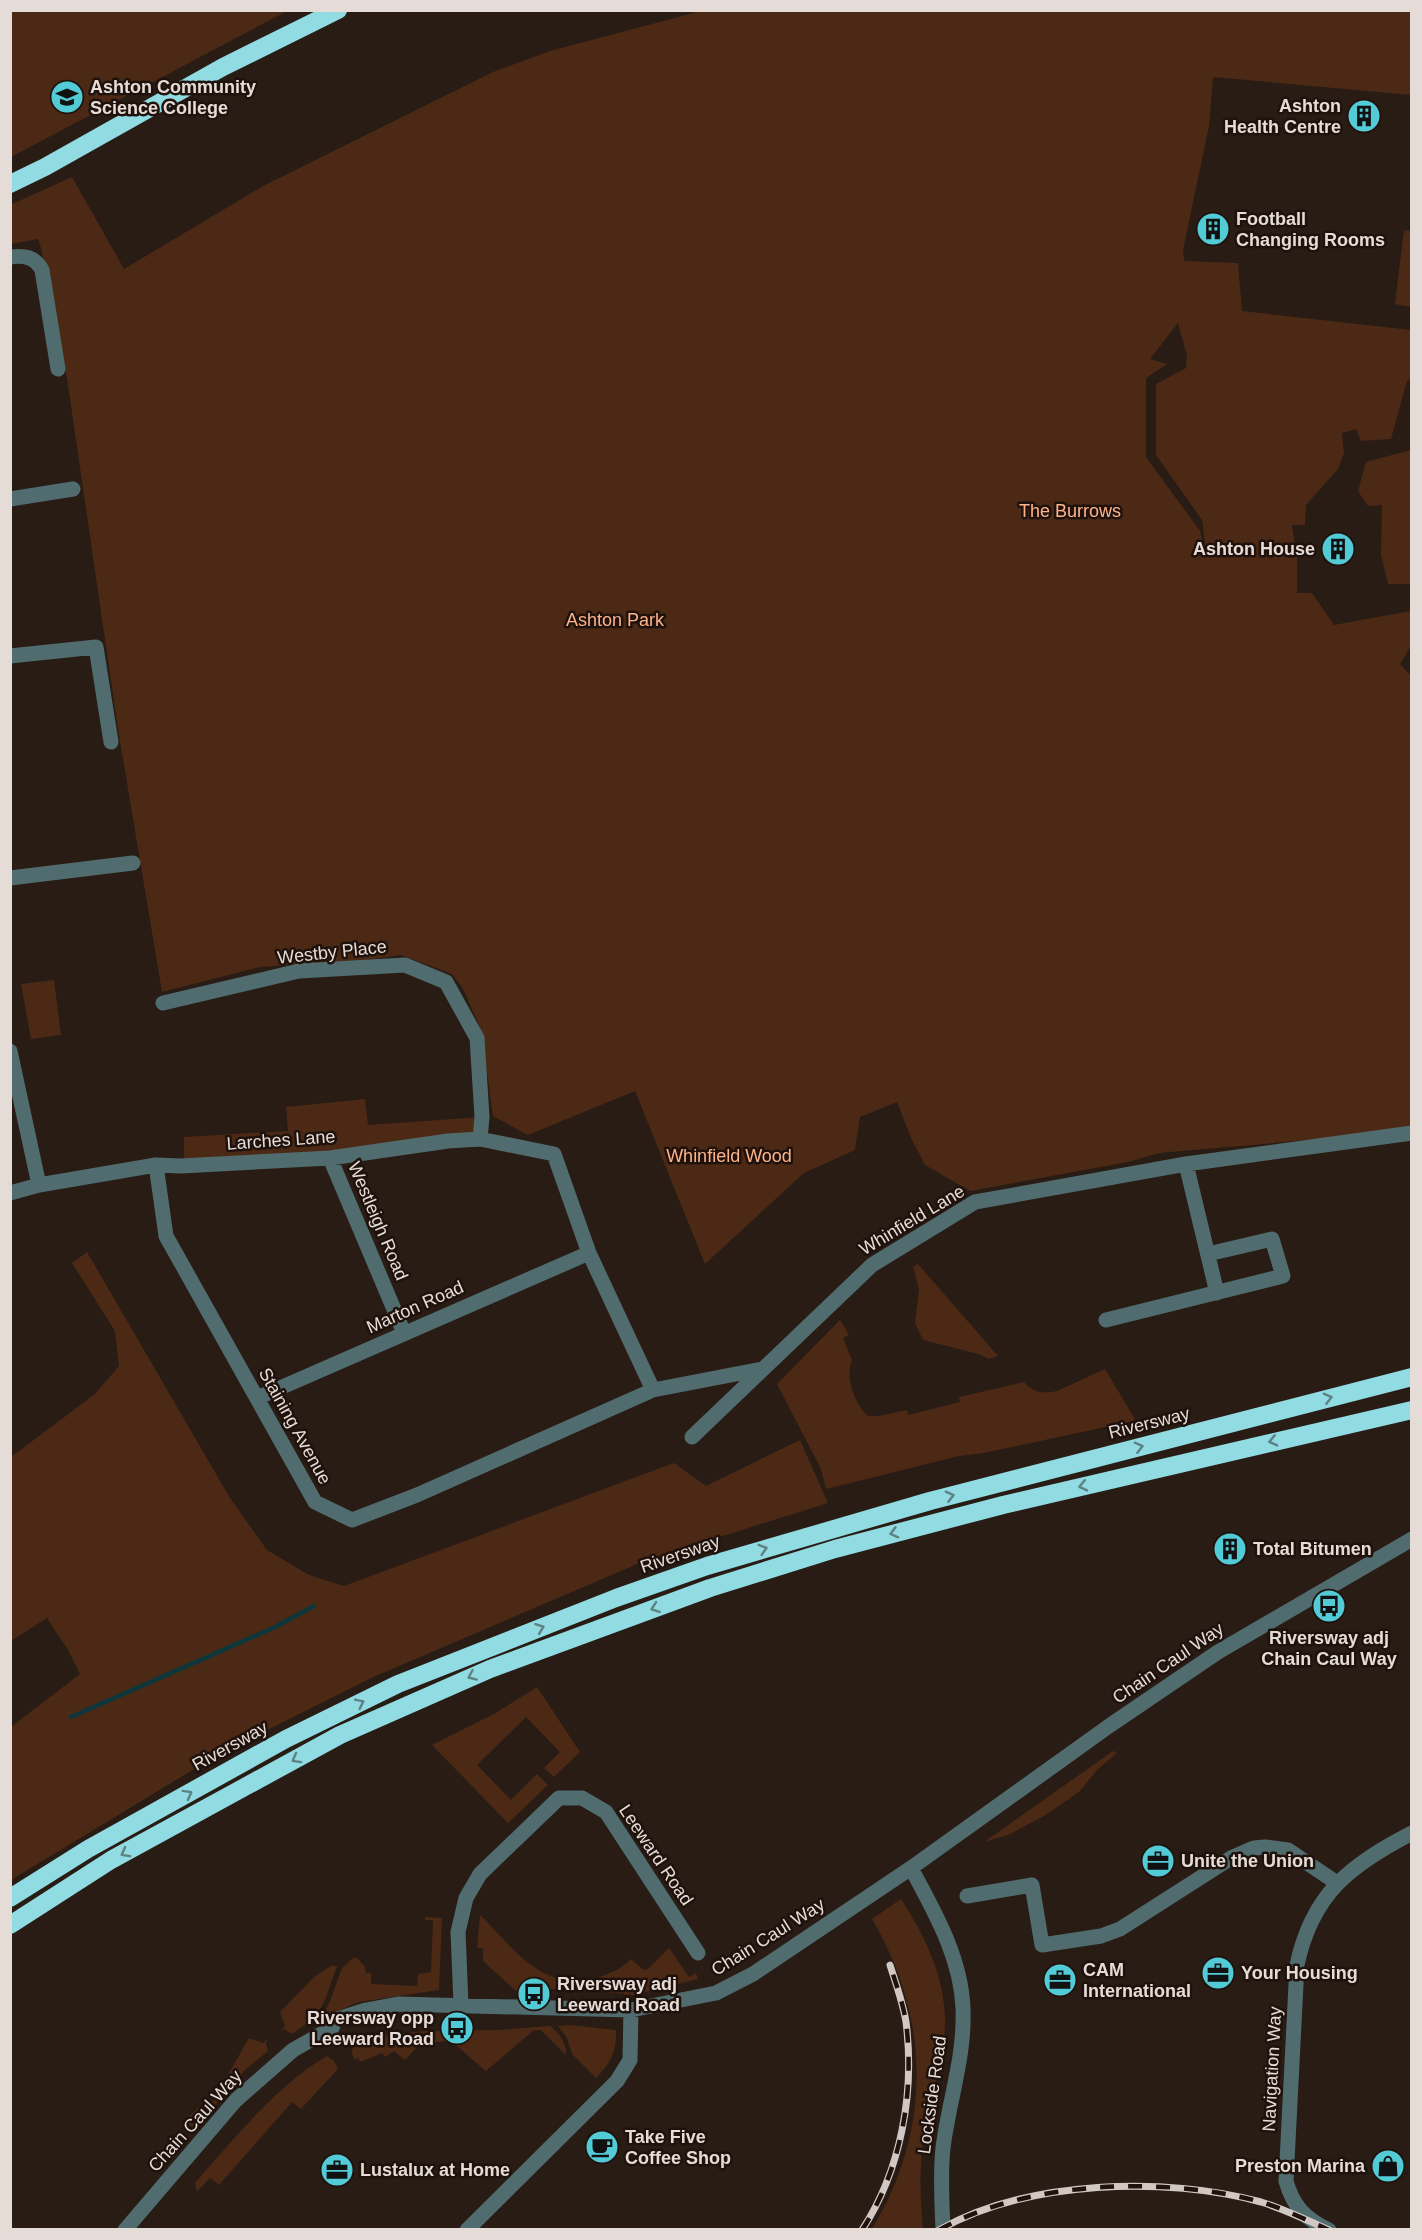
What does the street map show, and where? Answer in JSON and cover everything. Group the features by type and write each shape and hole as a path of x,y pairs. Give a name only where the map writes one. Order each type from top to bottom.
{"highway":[{"path":"10,184 45,167 223,67 338,10"},
{"name":"Riversway","path":"10,1898 88,1849 286,1739 398,1684 616,1598 727,1560 908,1507 1412,1377"},
{"path":"10,1925 111,1860 340,1735 490,1669 699,1592 835,1549 1004,1505 1412,1410"}],"street":[{"path":"10,257 28,257 37,261 42,270 57,369"},
{"path":"10,499 73,489"},
{"path":"10,657 96,647 111,742"},
{"path":"10,878 133,863"},
{"name":"Westby Place","path":"163,1003 299,971 405,965 446,982 477,1038 482,1117 480,1139"},
{"path":"10,1051 39,1185"},
{"name":"Whinfield Lane","path":"692,1437 872,1265 975,1202 1186,1164 1412,1132"},
{"name":"Larches Lane","path":"10,1193 39,1185 156,1165 181,1166 330,1158 448,1141 480,1139 554,1154 589,1253"},
{"name":"Westleigh Road","path":"330,1158 404,1333"},
{"path":"1186,1164 1217,1293"},
{"name":"Staining Avenue","path":"156,1165 166,1236 315,1502 352,1520 417,1495 653,1390"},
{"path":"1106,1320 1283,1276 1272,1239 1208,1254"},
{"path":"589,1253 653,1390 762,1369"},
{"name":"Marton Road","path":"257,1398 589,1253"},
{"name":"Chain Caul Way","path":"125,2229 236,2100 293,2050 332,2028 335,2020 366,2010 398,2004 631,2010 716,1993 753,1974 911,1868 1109,1726 1218,1652 1412,1539"},
{"name":"Leeward Road","path":"461,2004 458,1932 466,1898 480,1874 559,1798 582,1798 606,1812 698,1953"},
{"name":"Navigation Way","path":"1329,2229 1306,2218 1290,2196 1286,2181 1297,1965 1302,1943 1310,1925 1337,1882 1366,1859 1412,1833"},
{"path":"967,1896 1032,1885 1042,1946 1101,1936 1120,1929 1231,1858 1254,1848 1288,1850 1337,1882"},
{"name":"Lockside Road","path":"911,1868 940,1922 954,1958 963,2007 960,2066 949,2111 940,2181 943,2229"},
{"path":"467,2229 617,2080 630,2060 631,2010"}],"green space":[{"name":"Ashton Community Science College","path":"11,10 287,10 287,11 11,157"},
{"name":"Ashton Park","path":"701,11 1411,11 1411,95 1213,77 1209,126 1183,250 1184,261 1238,263 1242,311 1411,330 1411,380 1407,381 1391,439 1361,441 1356,429 1342,433 1344,453 1338,469 1306,505 1305,525 1292,525 1297,559 1297,593 1312,593 1334,625 1411,611 1411,646 1400,664 1412,677 1411,1131 1159,1153 1128,1162 970,1191 925,1165 911,1138 897,1102 860,1117 855,1150 804,1173 705,1264 635,1091 528,1135 493,1116 481,1029 462,987 452,974 401,955 359,961 260,967 162,992 118,729 67,378 41,248 38,239 11,244 10,205 72,177 124,269 265,185 493,72 550,51","holes":["1178,323 1187,356 1186,368 1156,384 1156,455 1202,520 1207,557 1200,531 1146,457 1146,378 1167,364 1150,359"]},
{"path":"1404,230 1411,231 1411,307 1395,304"},
{"path":"1411,450 1411,584 1388,584 1381,555 1382,505 1368,506 1358,491 1366,462"},
{"path":"54,980 61,1035 31,1039 21,984"},
{"path":"365,1099 368,1125 482,1117 480,1139 184,1165 184,1137 288,1131 286,1107"},
{"path":"87,1252 230,1498 267,1550 309,1575 344,1586 674,1463 706,1486 800,1440 828,1503 649,1559 371,1678 214,1757 11,1880 11,1727 80,1674 68,1650 47,1618 11,1641 11,1457 95,1394 119,1366 115,1331 72,1263"},
{"path":"918,1264 998,1356 989,1359 923,1340 915,1323 919,1289 913,1267"},
{"path":"840,1320 849,1335 843,1338 852,1360 850,1382 852,1390 859,1405 868,1416 907,1410 908,1415 960,1402 959,1397 1024,1382 1039,1392 1057,1391 1105,1369 1135,1419 984,1453 959,1456 826,1489 821,1469 777,1384"},
{"path":"537,1687 580,1752 554,1777 544,1768 560,1752 526,1717 477,1765 511,1800 537,1774 548,1785 508,1823 432,1745 494,1714"},
{"path":"1113,1751 1117,1753 1097,1770 1079,1792 1044,1816 1008,1835 984,1842"},
{"path":"901,1899 918,1927 937,1970 944,2001 945,2032 922,2146 920,2182 923,2229 872,2229 892,2191 906,2153 914,2114 917,2074 914,2035 905,1996 891,1957 872,1919"},
{"path":"480,1915 530,1964 544,1973 559,1978 576,1980 600,1977 619,1969 631,1959 642,1969 647,1970 669,1948 689,1977 696,1973 698,1979 633,1995 571,1988 516,1991 483,1961 483,1948 477,1948"},
{"path":"425,1917 442,1918 439,1990 359,2002 321,2018 342,1968 353,1958 357,1958 365,1967 366,1973 371,1973 371,1984 417,1986 418,1974 431,1972 433,1920 425,1920"},
{"path":"331,1966 337,1966 325,2000 316,2017 292,2034 284,2029 280,2032 285,2026 280,2012 315,1976"},
{"path":"570,2025 616,2030 612,2056 596,2078 572,2054 567,2038 558,2026"},
{"path":"550,2026 562,2039 566,2055 541,2030 534,2030 486,2071 451,2041 421,2043 405,2060 394,2051 385,2057 382,2053 360,2062 358,2057 355,2060 352,2053 353,2044 370,2037 425,2031 500,2030"},
{"path":"249,2038 263,2043 268,2039 266,2043 268,2051 246,2069 199,2123 196,2122 192,2127 184,2121 198,2108 212,2103"},
{"path":"327,2056 334,2061 338,2069 301,2109 292,2102 219,2185 210,2178 197,2192 195,2183 240,2131 291,2081"}],"waterway":[{"path":"71,1717 273,1628 314,1606"}],"railway":[{"path":"862,2230 887,2182 902,2130 906,2103 908,2076 906,2022 890,1965"},
{"path":"939,2230 974,2213 1013,2201 1055,2192 1141,2186 1183,2188 1261,2202 1329,2230"}],"place":[{"name":"Ashton Community Science College","path":"67,97"},
{"name":"Ashton Health Centre","path":"1364,116"},
{"name":"Football Changing Rooms","path":"1213,229"},
{"name":"Ashton House","path":"1338,549"},
{"name":"Total Bitumen","path":"1230,1549"},
{"name":"Riversway adj Chain Caul Way","path":"1329,1606"},
{"name":"Unite the Union","path":"1158,1861"},
{"name":"Your Housing","path":"1218,1973"},
{"name":"CAM International","path":"1060,1980"},
{"name":"Riversway adj Leeward Road","path":"534,1994"},
{"name":"Riversway opp Leeward Road","path":"457,2028"},
{"name":"Take Five Coffee Shop","path":"602,2147"},
{"name":"Preston Marina","path":"1388,2166"},
{"name":"Lustalux at Home","path":"337,2170"}],"park label":[{"name":"The Burrows","path":"1070,511"},
{"name":"Whinfield Wood","path":"729,1156"}]}
